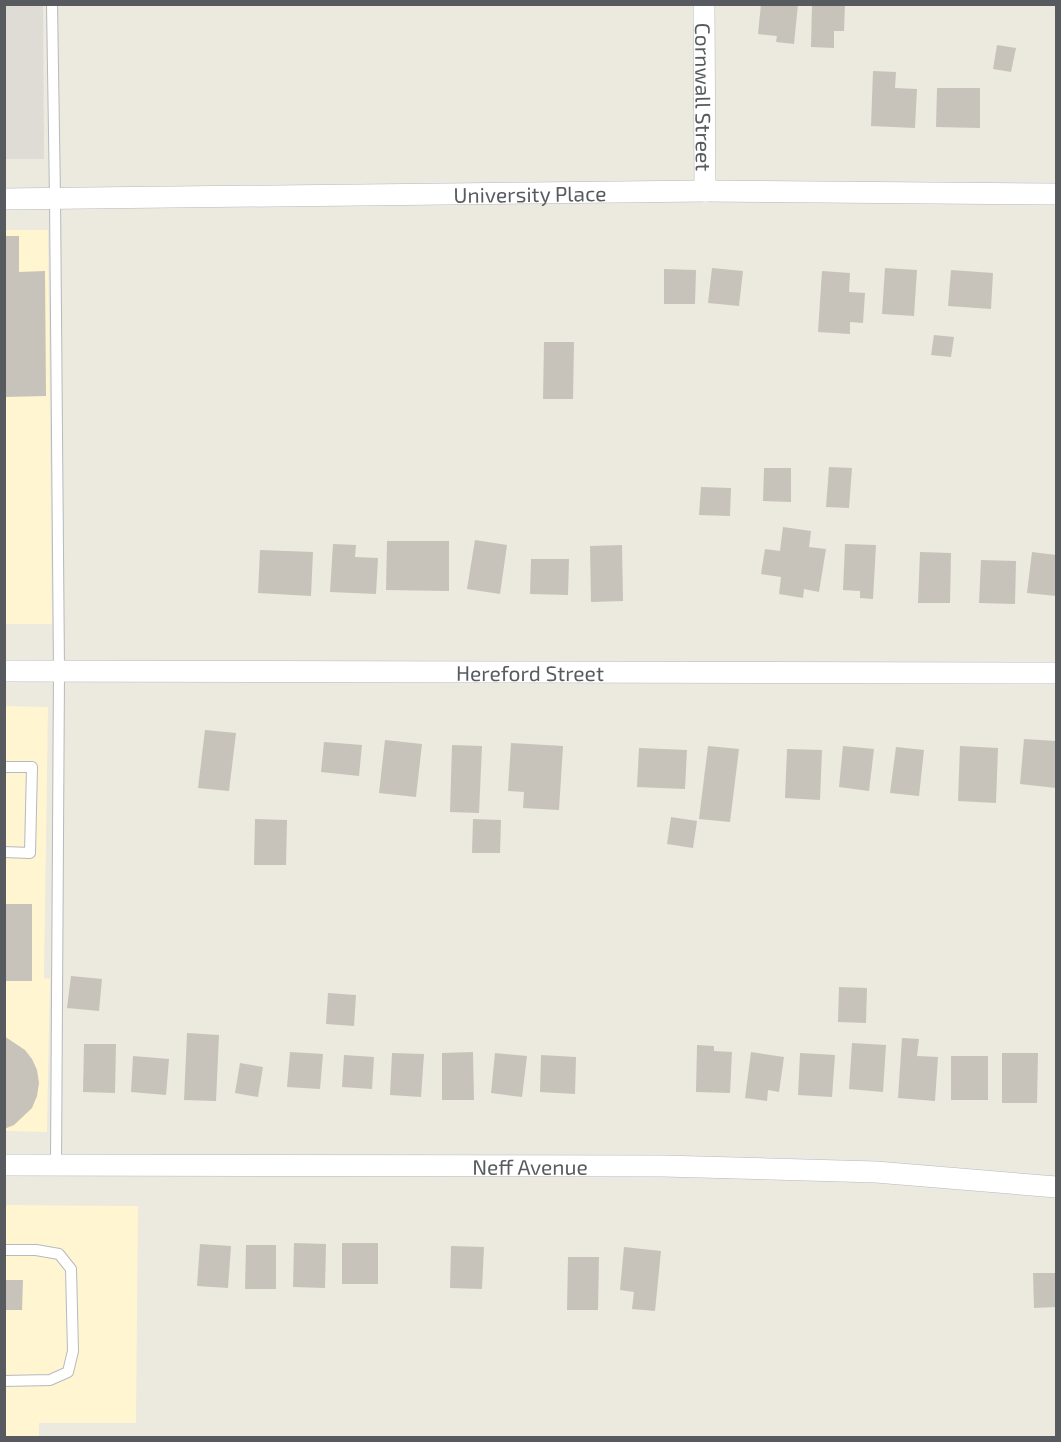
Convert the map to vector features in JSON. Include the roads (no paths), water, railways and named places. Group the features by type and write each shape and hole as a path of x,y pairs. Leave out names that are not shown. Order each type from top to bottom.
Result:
{"street":[{"name":"Cornwall Street","path":"704,4 705,191"},
{"name":"University Place","path":"4,198 705,191 1056,194"},
{"name":"Hereford Street","path":"4,671 1056,673"},
{"name":"Neff Avenue","path":"4,1165 663,1166 876,1172 1056,1187"}],"lane":[{"path":"52,4 59,671 56,1165"},
{"path":"4,767 32,767 30,853 4,852"},
{"path":"4,1250 36,1250 59,1254 71,1269 74,1351 68,1372 50,1380 4,1381"}]}
